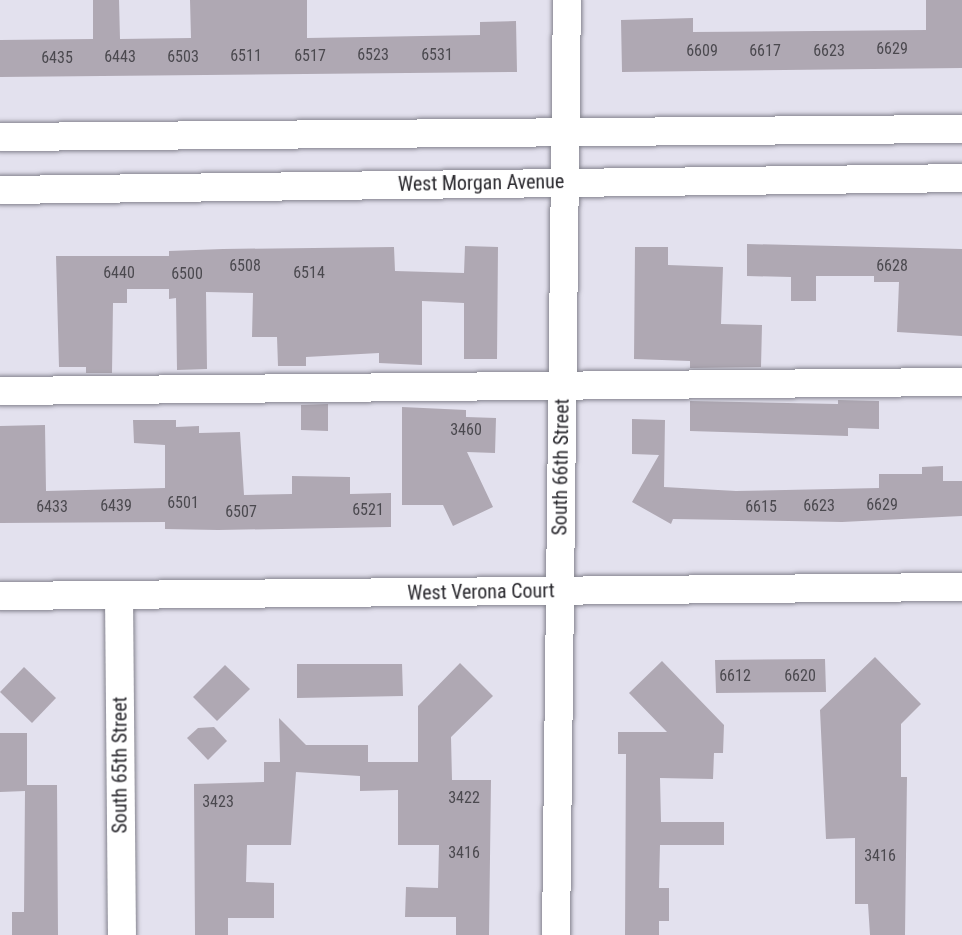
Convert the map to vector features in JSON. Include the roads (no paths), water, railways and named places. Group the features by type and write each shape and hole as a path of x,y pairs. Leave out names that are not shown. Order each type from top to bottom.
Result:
{"street":[{"name":"South 66th Street","path":"556,935 567,0"},
{"path":"0,137 565,130 962,129"},
{"name":"West Morgan Avenue","path":"0,190 962,178"},
{"path":"0,391 962,382"},
{"name":"West Verona Court","path":"0,596 962,587"},
{"name":"South 65th Street","path":"119,595 122,935"}]}
